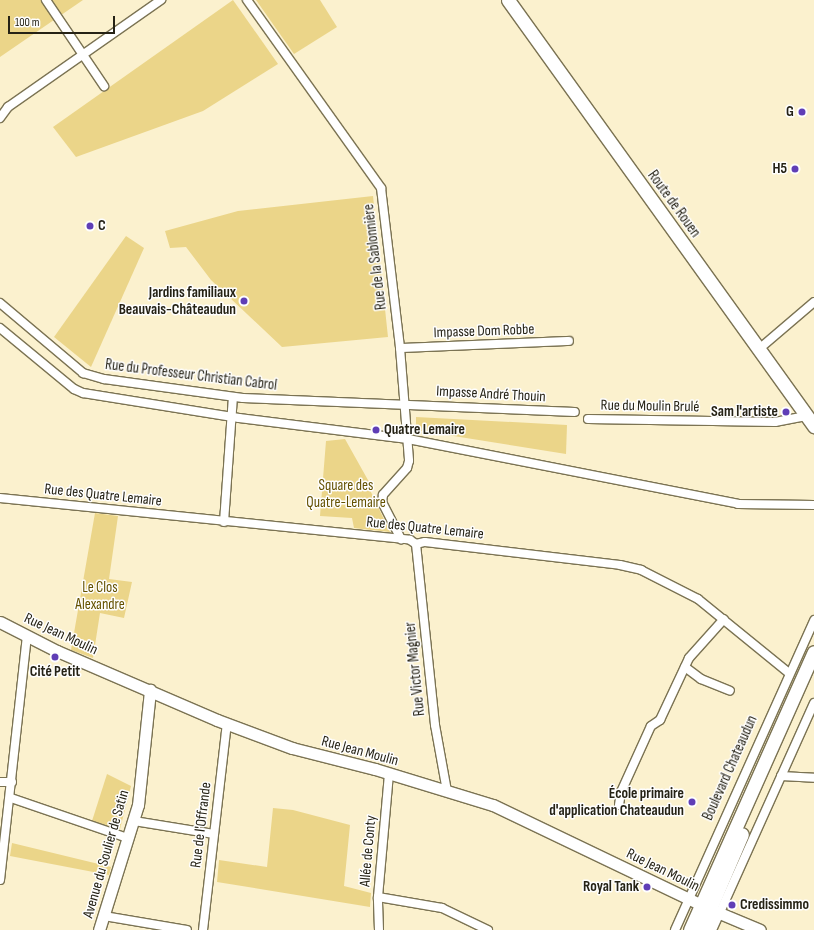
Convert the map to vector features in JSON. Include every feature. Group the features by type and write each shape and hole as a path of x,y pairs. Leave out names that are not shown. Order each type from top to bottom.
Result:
{"main road":[{"name":"Route de Rouen","path":"508,0 811,421"},
{"name":"Rue Jean Moulin","path":"0,622 27,637 227,724 292,748 390,774 493,805 705,907 760,930"},
{"name":"Boulevard Chateaudun","path":"701,930 705,907 814,652"},
{"name":"Boulevard Chateaudun","path":"690,930 705,907 814,668"},
{"name":"Avenue du Soulier de Satin","path":"99,930 134,821 143,774 150,690"}],"street":[{"path":"46,0 84,54 104,86"},
{"path":"0,118 8,107 161,0"},
{"name":"Rue de la Sablonnière","path":"247,0 381,188 400,348 408,439 407,468 383,495 382,502 401,539"},
{"path":"759,349 814,302"},
{"name":"Rue du Professeur Christian Cabrol","path":"0,303 83,373 92,377 233,397 405,404"},
{"path":"0,328 74,389 83,393 232,416 408,439 738,504 814,505"},
{"name":"Impasse Dom Robbe","path":"400,348 569,341"},
{"path":"224,522 233,397"},
{"name":"Impasse André Thouin","path":"405,404 575,412"},
{"name":"Rue du Moulin Brulé","path":"588,419 775,422 811,421"},
{"name":"Rue des Quatre Lemaire","path":"0,498 401,539 416,544 425,542 620,564 641,570 671,583 698,599 789,673"},
{"name":"Rue Victor Magnier","path":"416,544 435,725 447,791"},
{"path":"619,805 621,792 651,726 660,720 685,666 724,619"},
{"name":"Boulevard Chateaudun","path":"712,930 705,907 789,673 814,620"},
{"path":"0,880 11,798 27,637"},
{"path":"685,666 701,679 730,692"},
{"name":"Boulevard Chateaudun","path":"675,930 705,907 781,776 813,707"},
{"name":"Rue de l'Offrande","path":"203,930 227,724"},
{"name":"Allée de Conty","path":"379,930 378,897 390,774"},
{"path":"781,776 814,778"},
{"path":"0,782 12,782"},
{"path":"11,798 128,838"},
{"path":"134,821 214,834"},
{"path":"378,897 442,908 488,930"},
{"path":"104,916 187,930"}],"green space":[{"path":"0,0 83,0 0,57"},
{"path":"233,0 278,64 203,111 76,157 53,127"},
{"path":"256,0 320,0 337,27 294,54"},
{"path":"373,196 388,337 282,347 211,280 186,247 170,248 165,231 238,211"},
{"path":"126,236 144,248 91,367 54,337"},
{"path":"416,417 567,425 566,454 416,430"},
{"name":"Square des Quatre-Lemaire","path":"345,439 373,489 370,490 390,532 354,528 352,518 320,516 326,441"},
{"name":"Le Clos Alexandre","path":"95,513 118,516 109,579 132,582 124,618 100,613 93,658 71,650"},
{"path":"107,774 131,786 120,829 92,821"},
{"path":"273,808 293,810 350,825 344,886 371,893 370,907 217,882 219,860 267,867"},
{"path":"12,843 111,867 109,875 10,856"}],"place":[{"name":"G","path":"802,112"},
{"name":"H5","path":"795,169"},
{"name":"C","path":"90,226"},
{"name":"Jardins familiaux Beauvais-Châteaudun","path":"244,301"},
{"name":"Sam l'artiste","path":"786,412"},
{"name":"Quatre Lemaire","path":"376,430"},
{"name":"Cité Petit","path":"55,657"},
{"name":"École primaire d'application Chateaudun","path":"692,802"},
{"name":"Royal Tank","path":"647,887"},
{"name":"Credissimmo","path":"732,905"}]}
